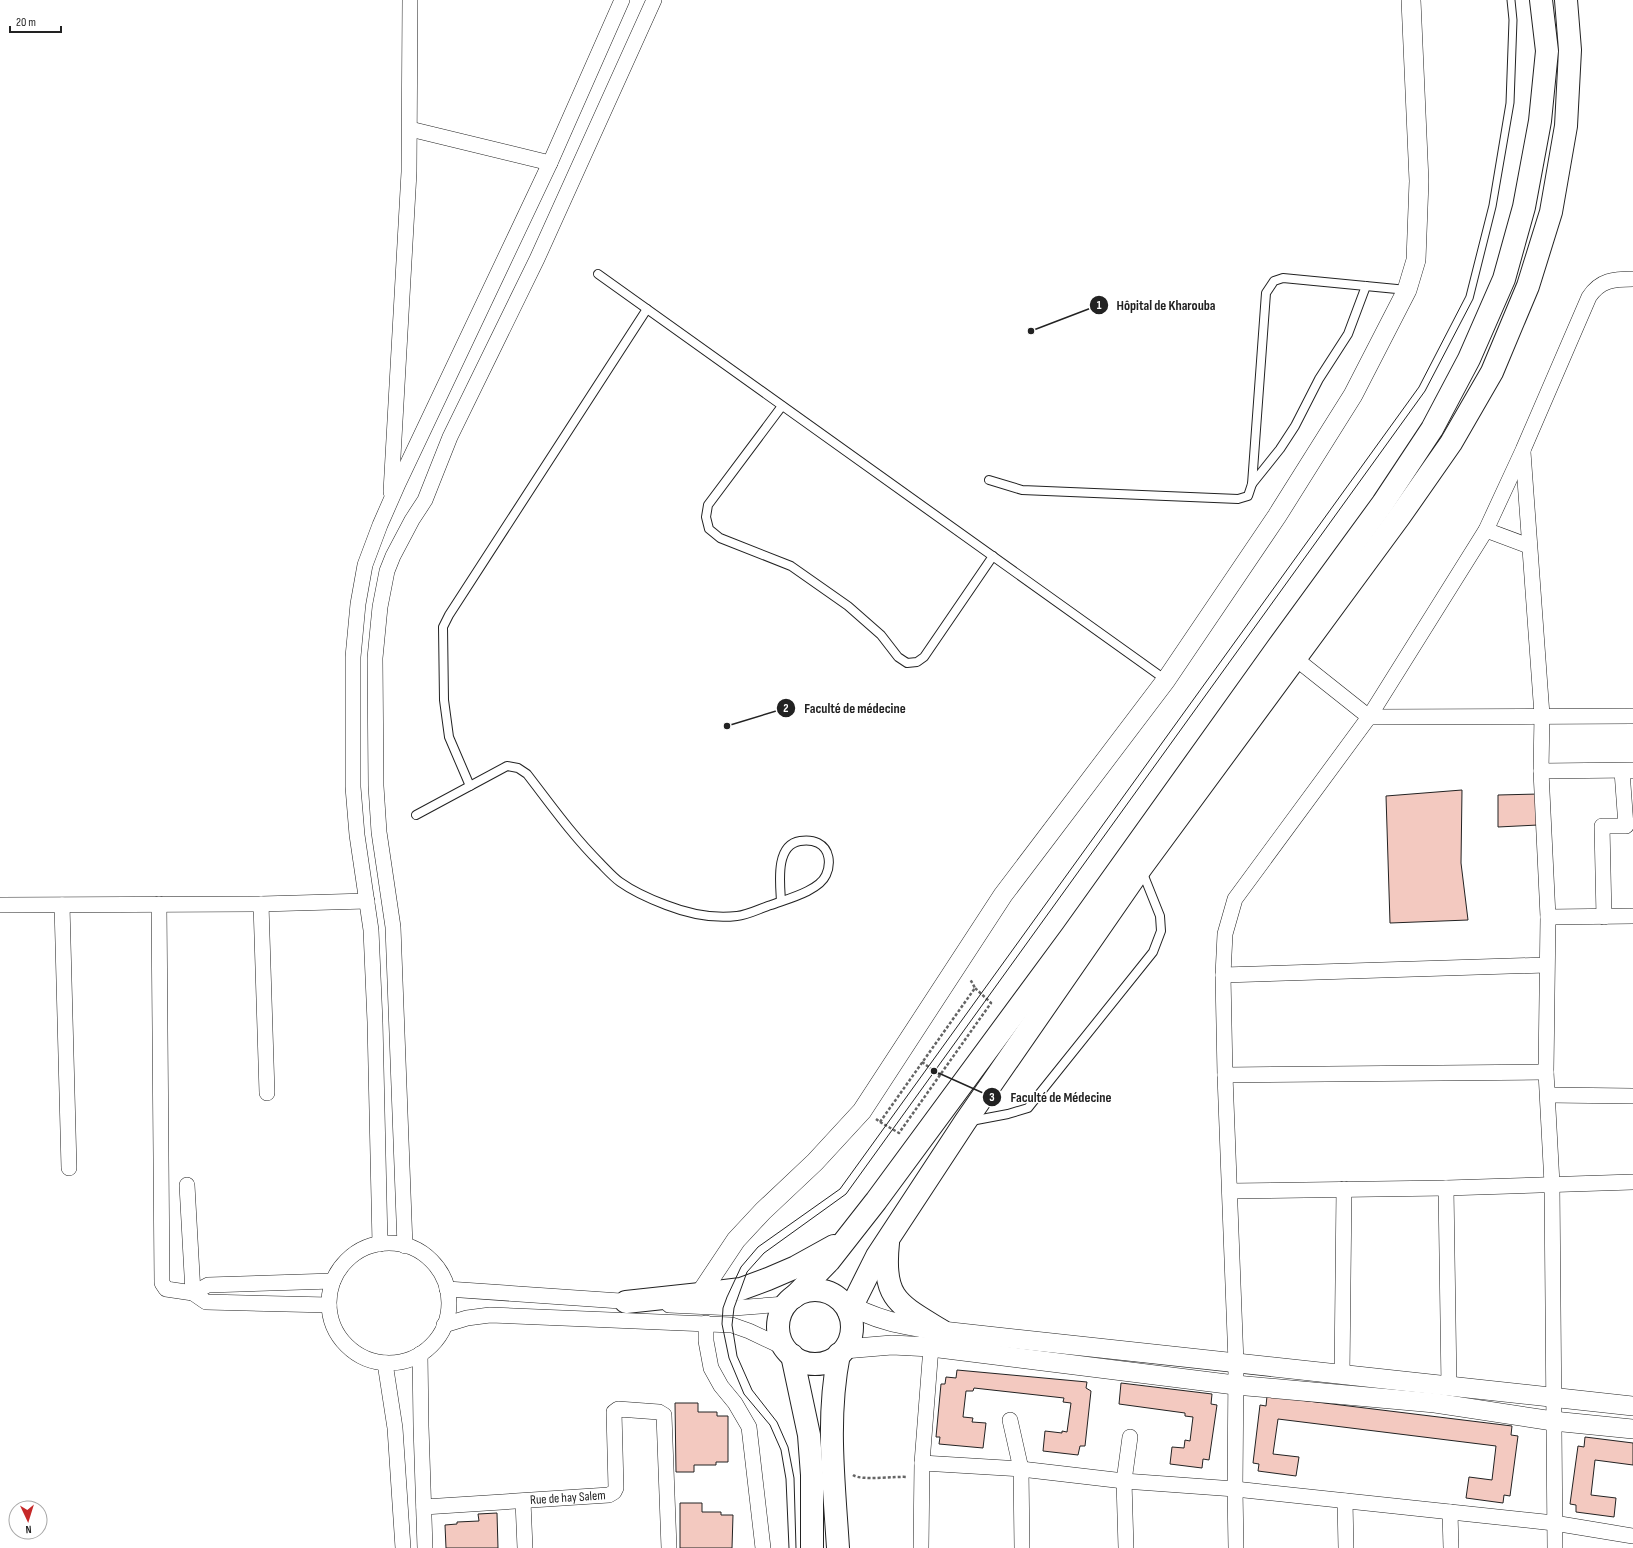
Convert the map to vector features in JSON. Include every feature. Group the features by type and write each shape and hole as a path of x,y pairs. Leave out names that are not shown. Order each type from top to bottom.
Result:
{"highway":[{"path":"812,1548 812,1475 809,1435 803,1401 789,1352 781,1340 779,1321 790,1300 829,1261 890,1183 1072,935 1382,503 1432,429 1469,359 1504,279 1524,207 1540,121 1547,51 1541,0"},
{"path":"847,1306 877,1256 965,1122 1141,868 1400,516 1450,443 1492,372 1528,286 1551,212 1566,126 1570,50 1566,0"},
{"path":"626,1302 741,1288 768,1279 808,1260 847,1238"},
{"path":"889,1238 886,1263 889,1286 902,1305 936,1339"},
{"path":"790,1300 803,1292 812,1290 832,1294 847,1306 852,1321 850,1339 842,1352 834,1378 831,1430 838,1548"},
{"path":"789,1352 801,1361 821,1363 831,1360 842,1352"}],"street":[{"path":"390,501 409,180 410,0"},
{"path":"380,1244 375,1022 371,930 357,835 354,787 353,657 358,604 365,565 390,501 550,163 622,0"},
{"path":"405,1246 393,927 379,832 376,786 375,658 380,608 387,571 392,556 425,500 450,437 537,259 654,0"},
{"path":"700,1294 736,1240 763,1211 815,1162 862,1111 1003,895 1166,680 1277,516 1353,395 1408,290 1416,260 1419,181 1411,0"},
{"path":"410,129 550,163"},
{"path":"1236,1548 1236,1363 1225,1075 1223,975 1225,934 1235,899 1369,717 1486,530 1523,450 1589,297 1595,289 1608,280 1633,279"},
{"path":"1523,450 1542,715 1541,771 1548,917 1546,965 1546,1072 1552,1184 1555,1548"},
{"path":"380,525 403,537"},
{"path":"1486,530 1529,546"},
{"path":"1296,659 1369,717 1542,715 1633,716"},
{"path":"1541,771 1633,770"},
{"path":"1604,917 1602,826 1626,826 1622,771 1633,770"},
{"path":"0,905 367,902"},
{"path":"160,904 162,1283 166,1289 193,1293 206,1302 329,1305"},
{"path":"261,904 267,1093"},
{"path":"62,905 69,1168"},
{"path":"1548,917 1633,916"},
{"path":"1223,975 1546,965"},
{"path":"1225,1075 1546,1072"},
{"path":"1548,1095 1633,1096"},
{"path":"1230,1191 1446,1188 1633,1182"},
{"path":"187,1185 193,1293"},
{"path":"1446,1188 1449,1386"},
{"path":"1342,1374 1344,1189"},
{"path":"380,1244 405,1246 417,1250 436,1266 447,1289 448,1313 444,1325 434,1341 420,1354 403,1361 385,1363 372,1361 361,1356 346,1344 335,1329 330,1318 329,1305 333,1281 339,1270 352,1256 368,1247 380,1244"},
{"path":"193,1293 208,1285 333,1281"},
{"path":"447,1289 734,1308 790,1300"},
{"path":"847,1306 936,1339 1235,1385 1435,1403 1553,1421 1633,1429"},
{"path":"444,1325 467,1318 490,1315 732,1325 754,1333 789,1352"},
{"path":"706,1323 706,1341 711,1368 721,1386 735,1403 749,1427 763,1548"},
{"path":"842,1352 936,1339 1236,1363 1633,1406"},
{"path":"921,1548 922,1463 936,1339"},
{"path":"420,1354 420,1426 425,1548"},
{"path":"385,1363 395,1428 403,1548"},
{"name":"Rue de hay Salem","path":"424,1507 609,1495 614,1492 616,1488 614,1412 618,1409 659,1412 664,1415 670,1548"},
{"path":"1010,1420 1021,1469 1022,1548"},
{"path":"1126,1548 1124,1481 1130,1437"},
{"path":"922,1463 1021,1469 1124,1481 1235,1489 1554,1523 1633,1536"},
{"path":"523,1501 525,1548"},
{"path":"1345,1501 1346,1548"},
{"path":"1450,1512 1451,1548"}],"lane":[{"path":"598,274 1166,680"},
{"path":"989,480 1022,490 1238,499 1248,496 1252,484 1266,293 1274,281 1283,278 1408,290"},
{"path":"1252,484 1295,426 1319,379 1348,334 1366,286"},
{"path":"470,786 449,737 444,700 443,627 449,614 647,309"},
{"path":"782,406 708,505 706,517 709,529 720,538 791,566 848,606 881,635 898,657 907,663 917,662 924,657 992,556"},
{"path":"416,815 507,766 518,768 527,774 579,842 619,881 649,899 685,912 714,917 739,916 781,901 813,889 825,878 828,870 829,861 826,850 819,844 808,840 796,842 787,850 784,855 780,872 781,901"},
{"path":"965,1122 1008,1114 1028,1108 1153,952 1161,931 1160,916 1141,868"}],"path":[{"path":"862,1111 899,1133 941,1076 991,1003 974,988 960,961"},
{"path":"880,1122 974,988"},
{"path":"922,1062 941,1076"},
{"path":"865,1478 900,1476"}],"building":[{"path":"1462,790 1461,863 1468,920 1390,923 1386,796"},
{"path":"1539,794 1538,825 1498,827 1498,795"},
{"path":"957,1370 1087,1382 1086,1388 1091,1391 1085,1446 1080,1446 1078,1455 1043,1451 1045,1431 1062,1433 1062,1431 1067,1432 1071,1403 1063,1402 1064,1398 974,1388 973,1391 966,1391 963,1417 973,1418 972,1422 986,1423 983,1448 939,1444 940,1437 936,1437 941,1384 945,1384 946,1377 956,1378"},
{"path":"1121,1383 1212,1394 1211,1404 1217,1405 1209,1460 1203,1459 1202,1468 1170,1464 1172,1447 1184,1448 1185,1440 1190,1441 1193,1417 1185,1416 1185,1413 1119,1404"},
{"path":"1267,1396 1512,1426 1511,1435 1518,1436 1510,1496 1504,1495 1503,1503 1466,1498 1469,1477 1492,1480 1496,1446 1278,1419 1273,1454 1299,1457 1296,1476 1258,1471 1259,1464 1253,1463 1260,1405 1266,1406"},
{"path":"675,1403 698,1403 698,1412 717,1412 717,1416 728,1416 728,1462 716,1462 716,1465 694,1465 694,1472 676,1472"},
{"path":"1585,1437 1633,1443 1633,1465 1595,1460 1591,1495 1616,1498 1614,1517 1576,1512 1576,1505 1570,1504 1578,1446 1584,1447"},
{"path":"680,1503 702,1503 702,1512 721,1512 721,1515 733,1515 732,1548 680,1548"},
{"path":"497,1513 498,1548 446,1548 445,1525 457,1524 457,1522 479,1521 478,1514"}],"tram line":[{"path":"789,1548 786,1479 781,1450 770,1425 744,1394 729,1358 722,1324 723,1308 727,1297 741,1267 758,1247 840,1189 1419,387 1466,296 1489,205 1506,103 1509,20 1507,0"},
{"path":"796,1548 794,1478 788,1447 777,1422 752,1390 737,1356 732,1325 734,1308 747,1272 764,1253 846,1194 1425,391 1473,299 1496,207 1514,103 1517,20 1515,0"}],"place":[{"name":"Hôpital de Kharouba","path":"1031,331"},
{"name":"Faculté de médecine","path":"727,726"},
{"name":"Faculté de Médecine","path":"934,1071"}]}
